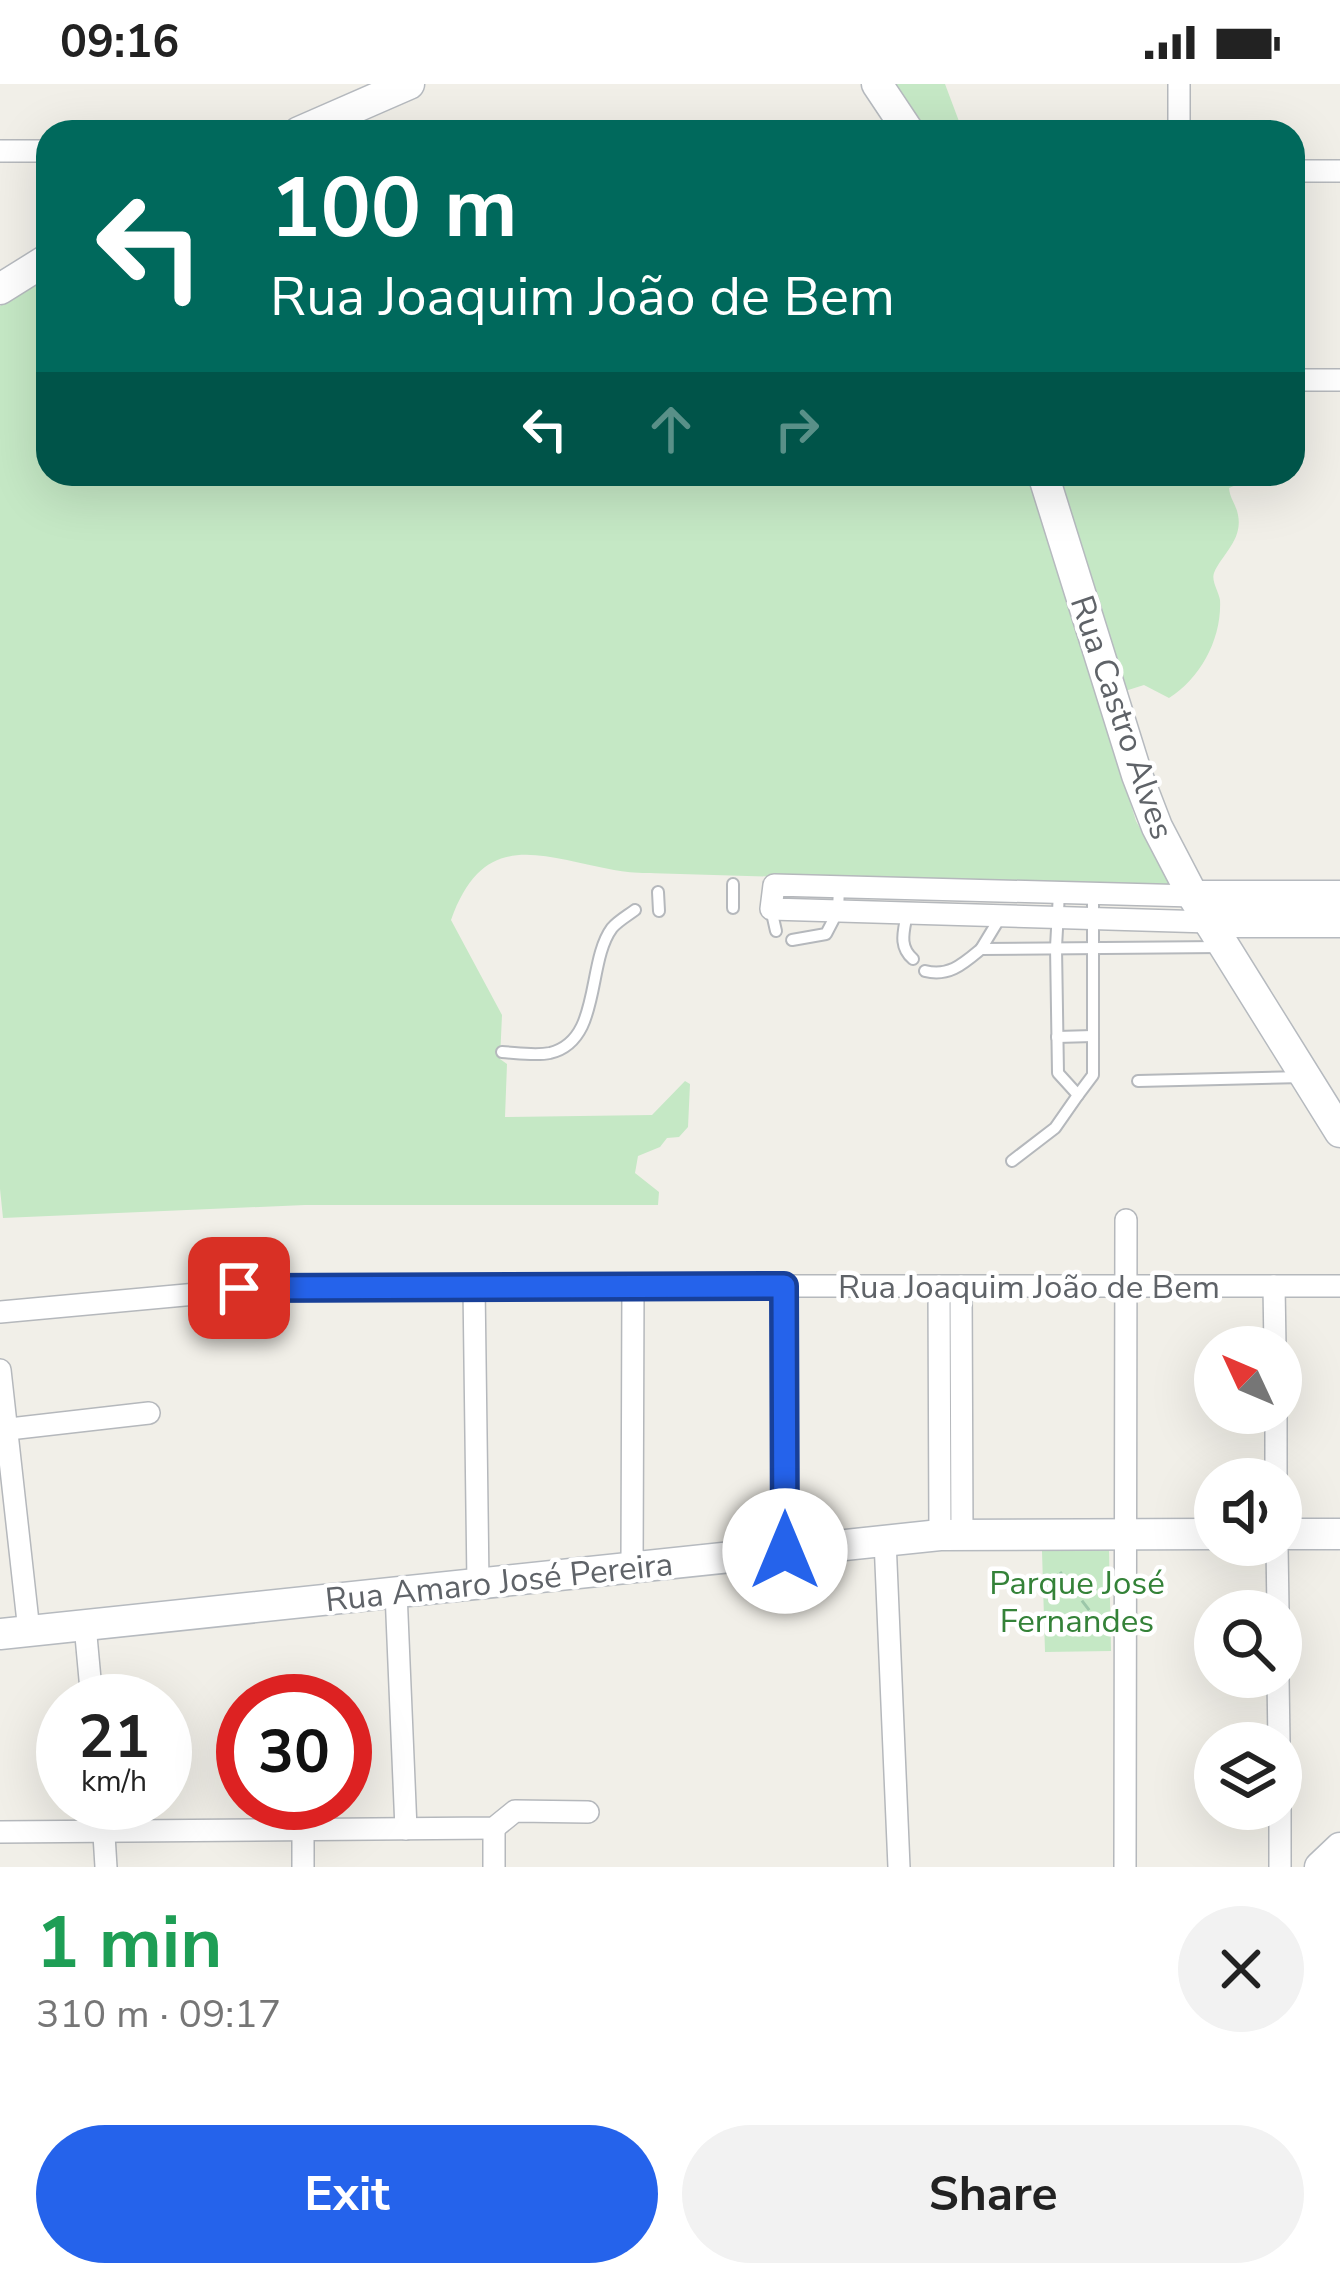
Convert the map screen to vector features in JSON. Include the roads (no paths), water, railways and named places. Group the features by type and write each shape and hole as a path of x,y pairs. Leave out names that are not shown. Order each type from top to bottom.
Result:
{"main road":[{"path":"319,120 362,94 409,84"},
{"path":"878,84 901,120"},
{"path":"0,289 36,266"},
{"name":"Rua Castro Alves","path":"1047,486 1145,799 1209,922 1337,1122"},
{"path":"1209,922 1340,896"},
{"path":"1209,922 1340,922"},
{"name":"Rua Amaro José Pereira","path":"14,1633 885,1540 951,1535 1194,1534"},
{"path":"1302,1534 1340,1534"},
{"path":"1320,1867 1340,1847"}],"street":[{"path":"1179,84 1179,120"},
{"path":"0,151 36,151"},
{"path":"1305,171 1340,171"},
{"path":"1305,380 1340,380"},
{"path":"774,885 1093,894 1209,922 838,911 774,920 774,885"},
{"path":"1125,1867 1126,1220"},
{"path":"474,1286 478,1583"},
{"path":"632,1567 633,1286"},
{"path":"784,1286 785,1551"},
{"path":"950,1286 951,1535"},
{"path":"1274,1286 1275,1326"},
{"name":"Rua Joaquim João de Bem","path":"0,1312 239,1288 1340,1286"},
{"path":"0,1370 14,1633"},
{"path":"3,1430 149,1413"},
{"path":"885,1540 899,1867"},
{"path":"396,1592 406,1829"},
{"path":"85,1625 90,1674"},
{"path":"372,1829 494,1828 515,1811 588,1813"},
{"path":"494,1828 494,1867"},
{"path":"0,1832 303,1830 303,1867"},
{"path":"1280,1830 1280,1867"},
{"path":"105,1831 106,1867"}],"lane":[{"path":"733,884 733,908"},
{"path":"792,940 826,934 838,911 839,887"},
{"path":"911,889 902,942 913,959"},
{"path":"925,971 952,970 981,949 1002,916 1006,891"},
{"path":"658,892 659,911"},
{"path":"1059,893 1058,1073 1078,1095"},
{"path":"1012,1161 1054,1128 1093,1075 1093,894"},
{"path":"502,1052 556,1052 574,1040 584,1021 605,941 614,926 634,910"},
{"path":"981,949 1092,947 1209,922"},
{"path":"1057,1037 1093,1036"},
{"path":"1138,1082 1306,1077"}],"park label":[{"name":"Parque José Fernandes","path":"1077,1601"}]}
